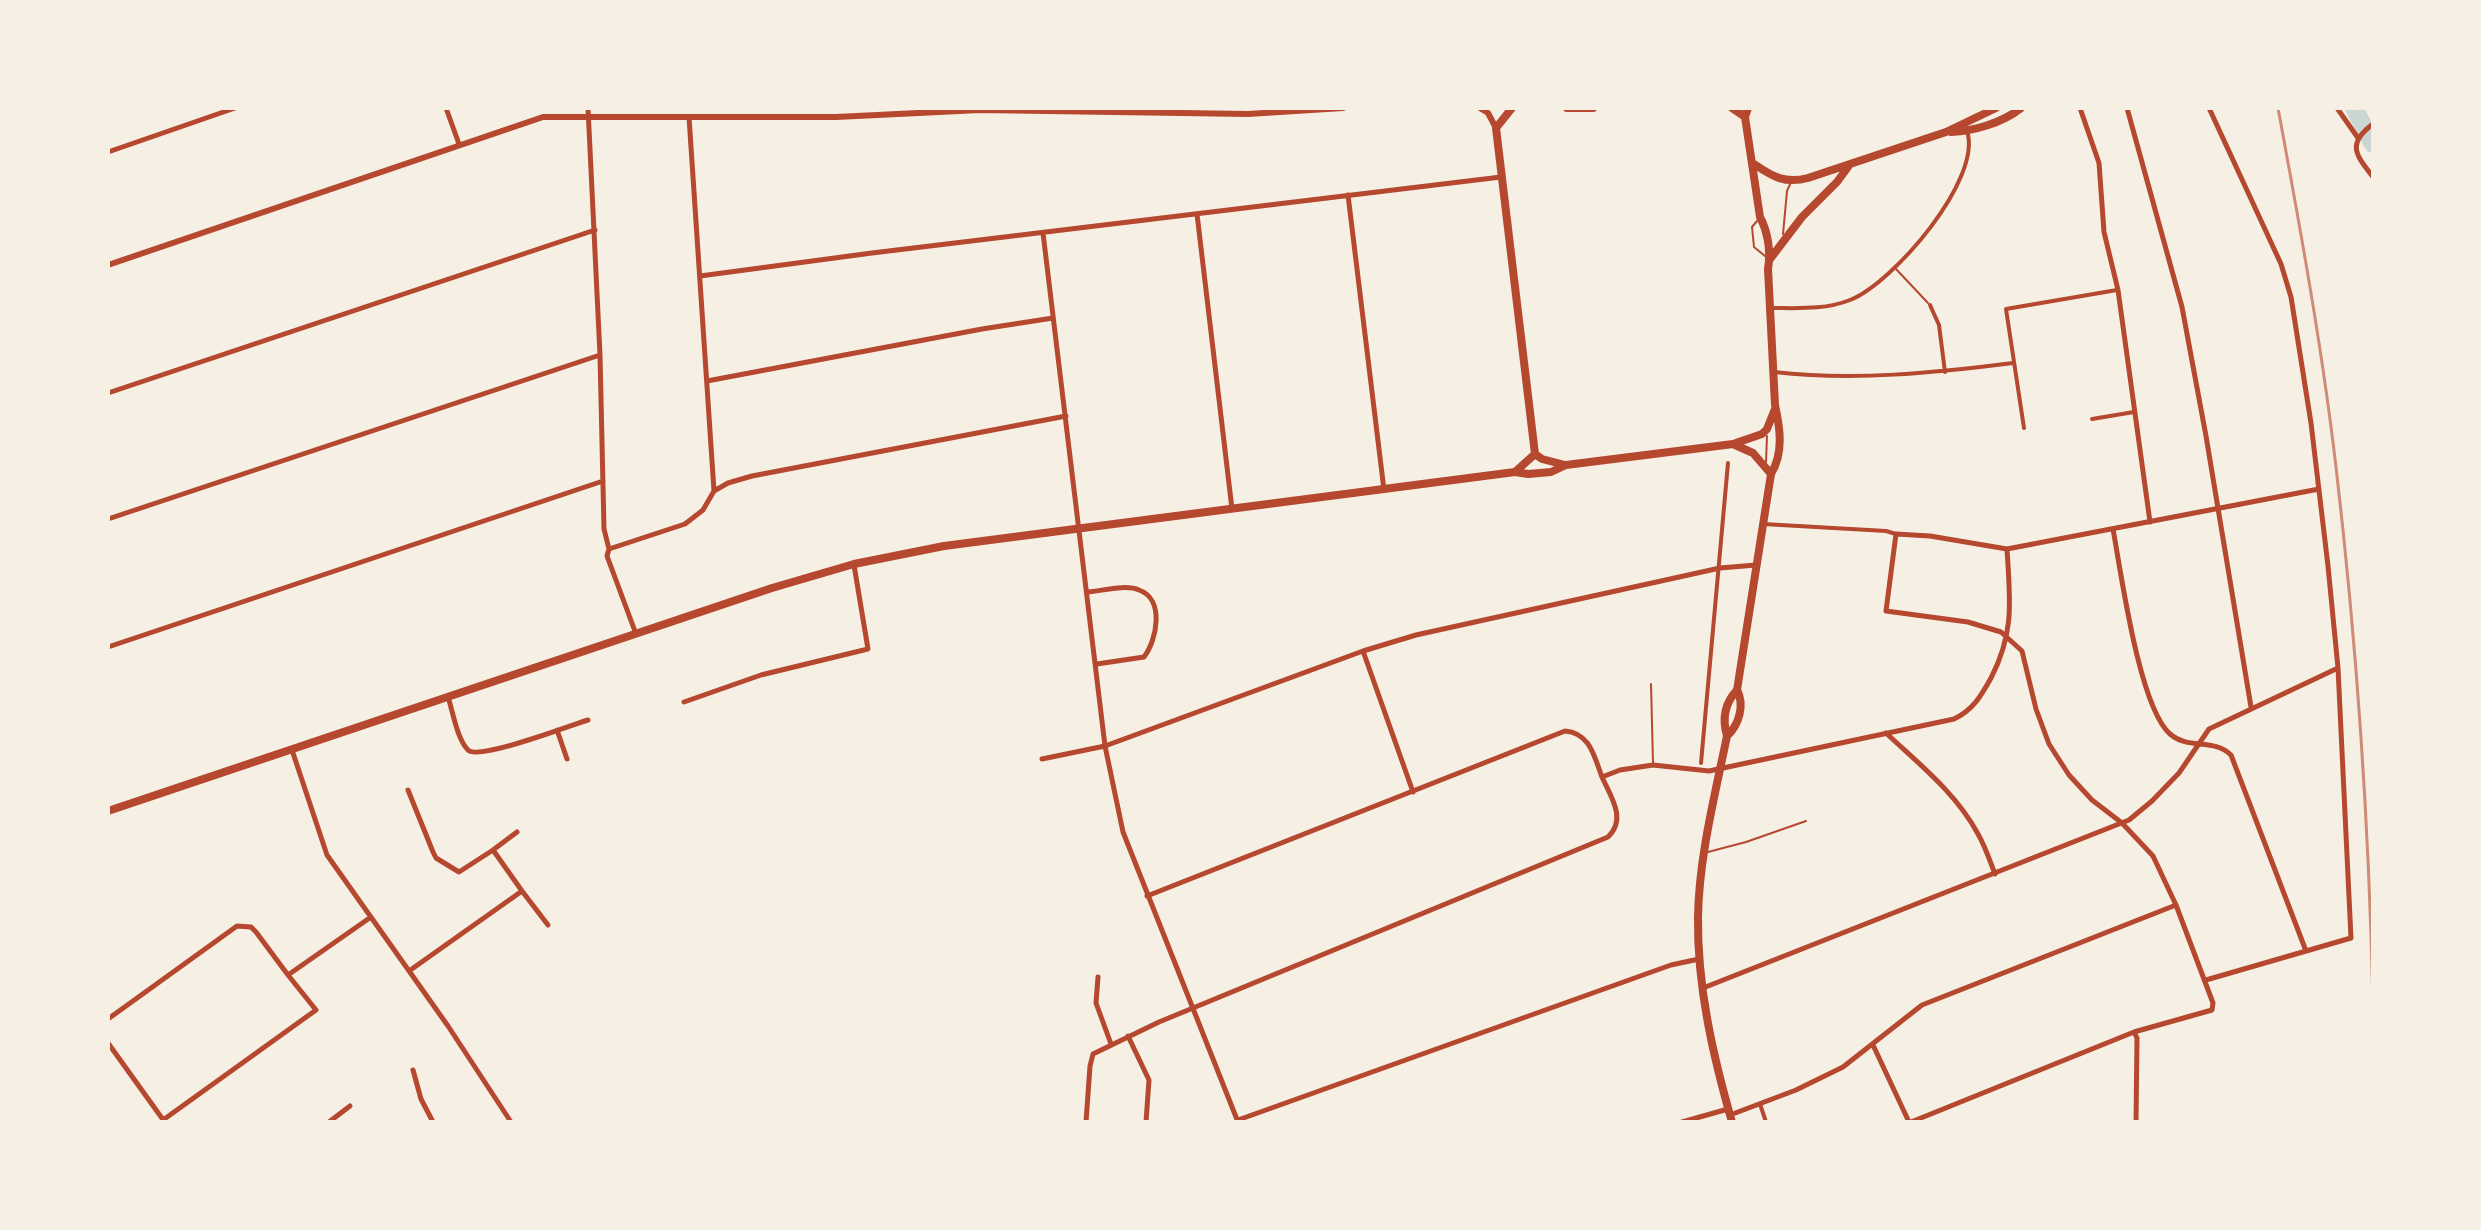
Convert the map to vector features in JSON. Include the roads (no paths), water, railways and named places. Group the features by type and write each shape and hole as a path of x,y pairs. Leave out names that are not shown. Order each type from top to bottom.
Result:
{"highway":[{"path":"1512,108 1496,128 1535,454 1566,465"},
{"path":"1567,108 1593,108"},
{"path":"1732,108 1746,112 1760,217 1765,227 1770,259 1768,269 1779,448 1776,465 1768,470"},
{"path":"1754,164 1771,176 1791,182 1946,132 1997,108"},
{"path":"1946,132 1967,131 2021,108"},
{"path":"1770,259 1783,239 1837,182 1848,166"},
{"path":"108,811 854,564 944,546 1515,472 1545,472 1566,465 1733,444 1756,437 1767,429 1775,409"},
{"path":"1730,1115 1702,988 1698,915 1727,736 1723,723 1729,699 1737,690 1768,470 1753,453 1733,444"},
{"path":"1515,472 1535,454"}],"street":[{"path":"108,152 235,108"},
{"path":"446,108 459,144"},
{"path":"108,265 537,118 588,112 689,117 836,117 980,110 1248,114 1343,108"},
{"path":"1480,108 1488,113 1496,128"},
{"path":"2080,108 2099,163 2104,232 2118,290 2150,522"},
{"path":"2127,108 2182,307 2251,707"},
{"path":"2206,980 2351,938 2338,668 2319,489 2287,280 2209,108"},
{"path":"2337,108 2360,135"},
{"path":"588,112 600,355 604,529 609,549 607,556 636,634"},
{"path":"689,117 714,491"},
{"path":"2373,124 2360,135 2356,145 2358,158 2373,177"},
{"path":"1771,308 1816,308 1850,300 1896,269 1929,231 1949,199 1969,153 1967,131"},
{"path":"700,276 1501,177"},
{"path":"1348,195 1384,490"},
{"path":"1197,214 1232,509"},
{"path":"108,393 595,230"},
{"path":"1043,233 1105,746 1119,820 1238,1121 1671,965 1699,959"},
{"path":"2024,428 2010,344 2008,308 2118,290"},
{"path":"1930,305 1939,325 1945,372"},
{"path":"707,381 968,331 1053,318"},
{"path":"108,519 600,355"},
{"path":"1774,372 1880,377 2013,363"},
{"path":"2092,419 2134,412"},
{"path":"609,549 685,524 703,510 714,491 752,476 1066,416"},
{"path":"1701,763 1728,463"},
{"path":"108,647 603,481"},
{"path":"1762,524 1886,531 2007,549 2319,489"},
{"path":"2113,529 2141,668 2157,717 2167,732 2180,742 2222,747 2231,755 2306,951"},
{"path":"1873,1045 1910,1122 2134,1032 2212,1010 2213,1003 2176,905 2153,856 2122,823 2092,800 2069,775 2049,744 2036,709 2022,651 2001,632 1968,622 1886,611 1896,534"},
{"path":"1602,777 1620,770 1653,765 1709,771 1954,719 1971,709 1997,665 2008,637 2011,608 2007,549"},
{"path":"684,702 761,675 868,649 854,564"},
{"path":"1042,759 1105,746 1363,651 1416,635 1720,568 1756,565"},
{"path":"1088,592 1140,590 1151,598 1155,614 1156,632 1144,657 1097,664"},
{"path":"1363,651 1413,792"},
{"path":"1702,988 2129,820 2179,773 2209,729 2217,723 2338,668"},
{"path":"448,697 465,746 479,754 588,720"},
{"path":"557,730 567,759"},
{"path":"1086,1122 1093,1054 1193,1008 1608,837 1614,831 1618,815 1586,739 1576,732 1565,731 1147,896"},
{"path":"1886,733 1949,793 1964,812 1979,835 1995,874"},
{"path":"292,749 327,855 511,1122"},
{"path":"408,790 436,858 459,872 517,832"},
{"path":"493,850 548,925"},
{"path":"409,971 522,891"},
{"path":"1682,1122 1730,1115 1822,1078 1843,1067 1922,1005 2176,905"},
{"path":"288,975 371,917"},
{"path":"108,1019 237,926 251,927 256,932 316,1010 164,1121 108,1043"},
{"path":"1098,977 1096,1003 1111,1044"},
{"path":"2134,1032 2137,1038 2136,1122"},
{"path":"1128,1036 1149,1080 1146,1122"},
{"path":"413,1070 431,1121"},
{"path":"1760,1104 1766,1122"},
{"path":"329,1122 350,1106"}],"lane":[{"path":"1739,108 1746,112"},
{"path":"1783,239 1787,191 1791,182"},
{"path":"1896,269 1930,305"},
{"path":"1767,429 1768,470"},
{"path":"1651,684 1653,765"},
{"path":"1706,852 1806,821"}],"waterway":[{"path":"2354,108 2373,144"}],"railway":[{"path":"2278,108 2317,332 2343,534 2361,736 2373,1005"}]}
